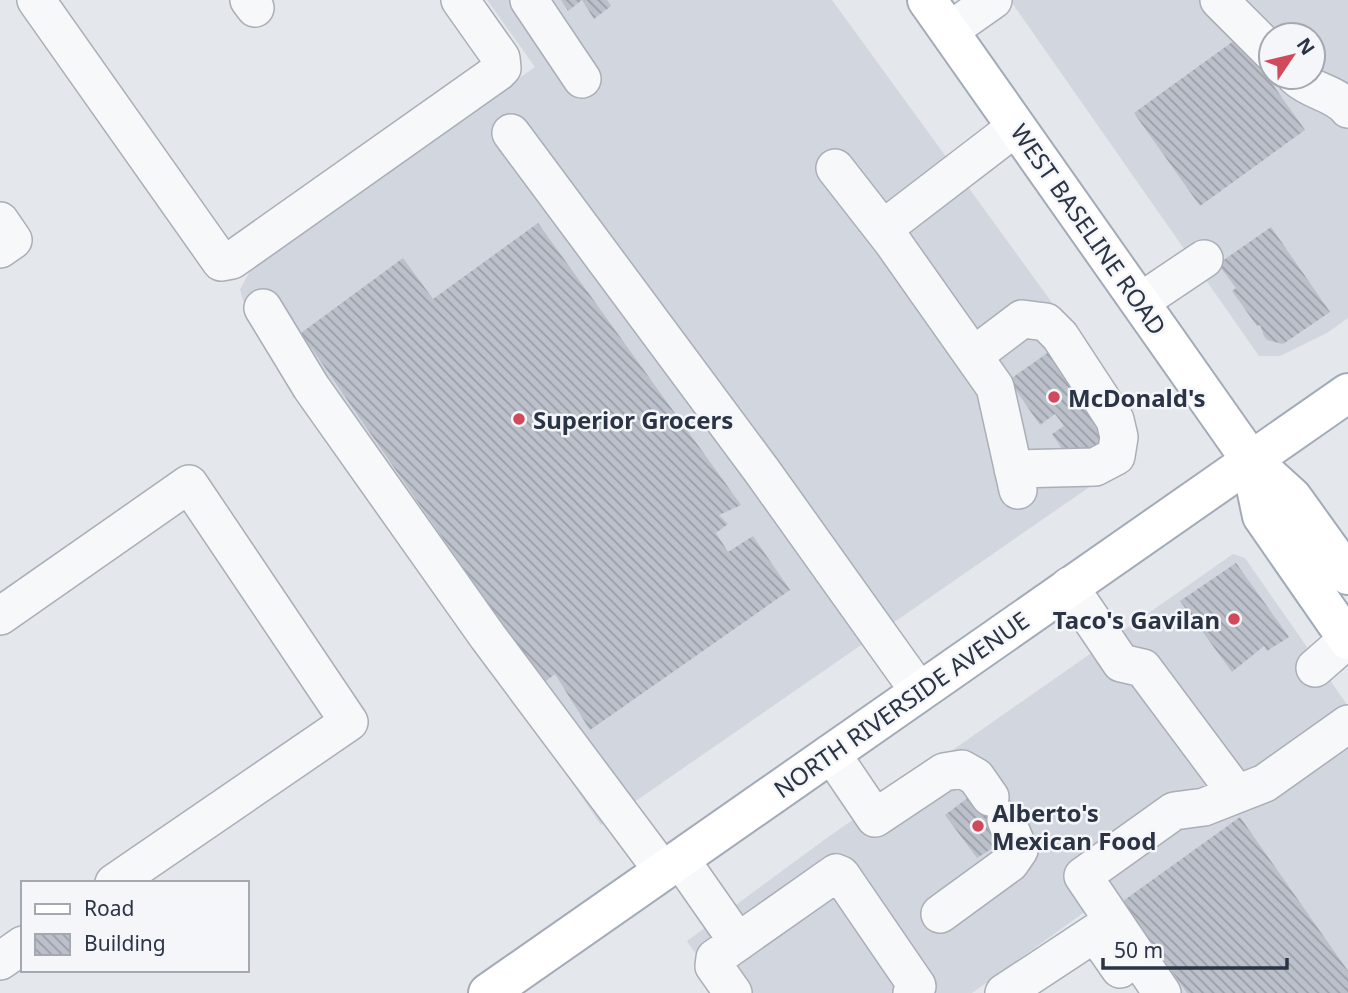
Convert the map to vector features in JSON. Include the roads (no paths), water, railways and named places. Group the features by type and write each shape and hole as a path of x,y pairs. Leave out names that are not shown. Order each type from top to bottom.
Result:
{"main road":[{"name":"WEST BASELINE ROAD","path":"927,0 1250,459"},
{"name":"NORTH RIVERSIDE AVENUE","path":"488,993 1348,393"},
{"path":"1250,459 1292,497 1348,575"},
{"path":"1250,459 1262,516 1348,639"}],"street":[{"path":"36,0 218,260 227,262 502,68 501,58 460,0"},
{"path":"529,0 582,79"},
{"path":"949,31 993,0"},
{"path":"1219,0 1257,38"},
{"path":"1316,91 1342,102 1348,109"},
{"path":"883,229 1016,127"},
{"path":"511,133 762,471 919,691"},
{"path":"835,167 883,229 973,356 995,387 1020,476 1095,467 1116,456 1119,437 1115,419 1060,336 1046,322 1022,319 973,356"},
{"path":"1140,302 1204,258"},
{"path":"263,308 311,387 488,637 672,865 738,942"},
{"path":"0,616 189,484 349,722 117,881"},
{"path":"1069,586 1121,663 1143,668 1237,794"},
{"path":"1315,668 1348,639"},
{"path":"1162,993 1083,876 1174,811 1205,807 1265,783 1348,724"},
{"path":"831,752 875,818 944,772 962,769 976,777 998,808 1019,850 1010,863 940,914"},
{"path":"733,993 714,966 715,958 835,873 841,875 917,986 912,993"},
{"path":"1004,993 1095,933 1137,993"},
{"path":"0,961 21,946"}],"place":[{"name":"McDonald's","path":"1054,397"},
{"name":"Superior Grocers","path":"519,419"},
{"name":"Taco's Gavilan","path":"1234,619"},
{"name":"Alberto's Mexican Food","path":"978,826"}]}
